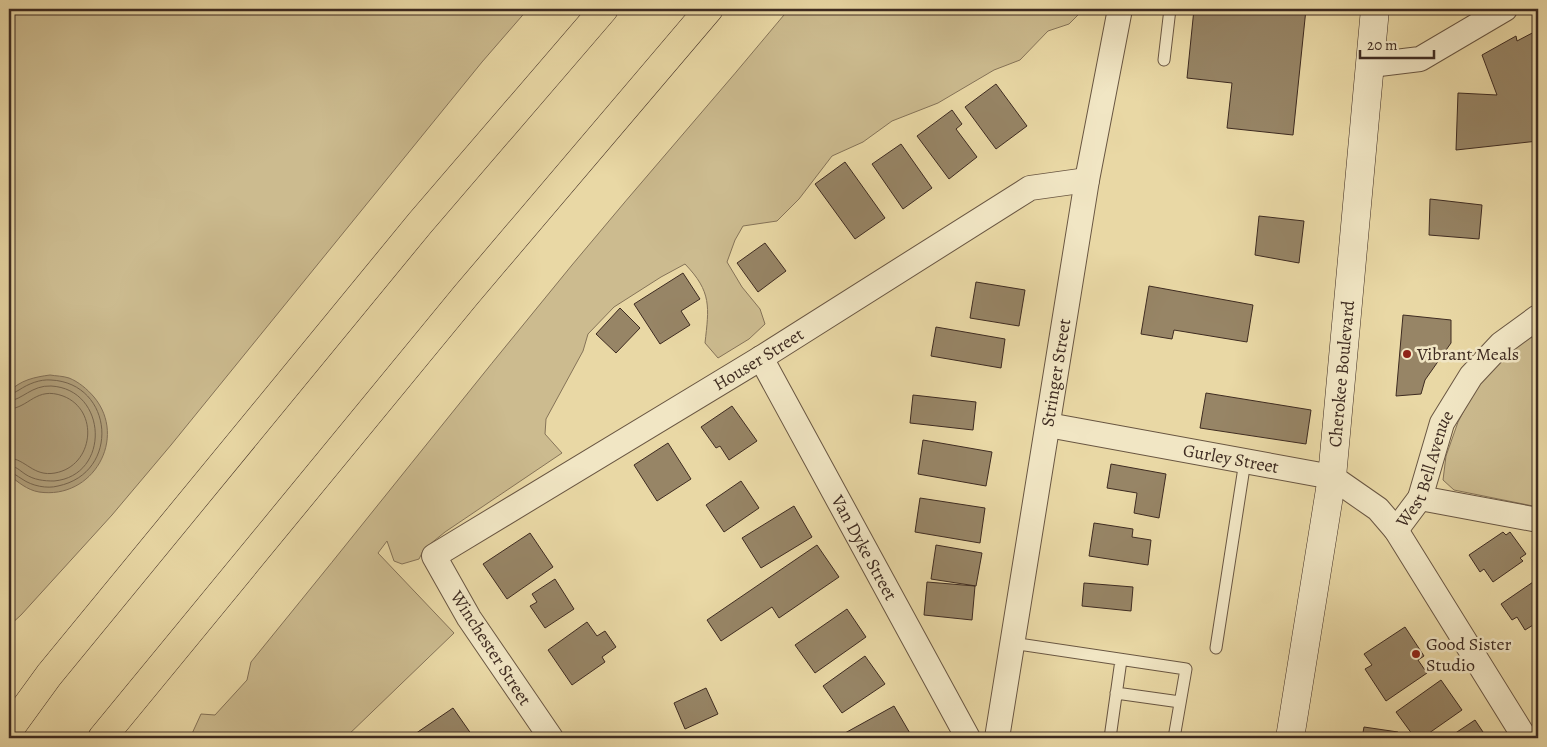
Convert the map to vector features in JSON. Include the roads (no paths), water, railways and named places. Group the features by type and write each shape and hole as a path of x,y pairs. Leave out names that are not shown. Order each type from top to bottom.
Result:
{"highway":[{"path":"9,730 49,674 420,224 604,9"},
{"path":"102,738 466,295 709,9"}],"main road":[{"name":"Cherokee Boulevard","path":"1290,738 1332,477 1375,9"}],"street":[{"name":"Stringer Street","path":"997,738 1087,180 1120,9"},
{"path":"1371,65 1420,58 1497,11"},
{"name":"Houser Street","path":"434,556 761,358 1030,188 1087,180"},
{"name":"West Bell Avenue","path":"1525,738 1396,530 1420,498 1442,423 1471,376 1501,344 1538,317"},
{"name":"Van Dyke Street","path":"761,358 968,738"},
{"name":"Gurley Street","path":"1048,425 1332,477 1378,509 1396,530"},
{"path":"1420,498 1538,520"},
{"name":"Winchester Street","path":"434,556 468,618 551,738"}],"lane":[{"path":"1164,60 1170,9"},
{"path":"1216,648 1246,461"},
{"path":"1012,643 1186,669 1174,738"},
{"path":"1110,738 1121,660"},
{"path":"1116,692 1180,702"}],"water":[{"path":"50,375 73,380 83,386 94,397 104,413 107,430 106,447 100,463 89,476 75,486 58,492 39,492 27,488 9,475 9,392 23,382"}],"place":[{"name":"Vibrant Meals","path":"1407,354"},
{"name":"Good Sister Studio","path":"1416,654"}]}
